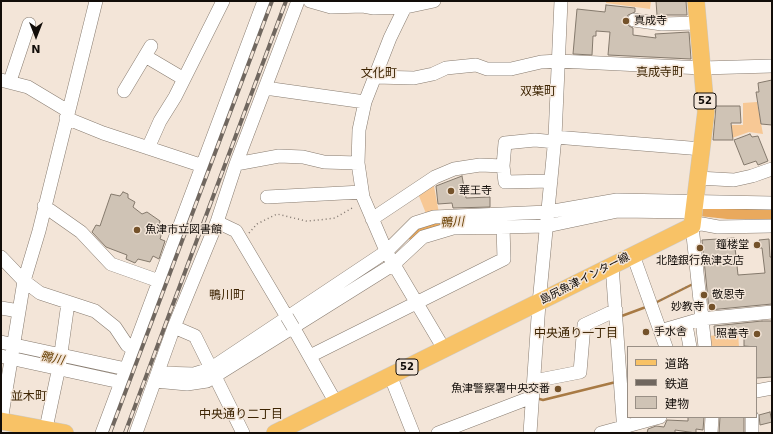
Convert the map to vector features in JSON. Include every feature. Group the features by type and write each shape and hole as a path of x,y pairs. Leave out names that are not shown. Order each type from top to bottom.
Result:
{"main road":[{"name":"52","path":"693,213 706,112 696,1"},
{"name":"島尻魚津インター線","path":"275,433 633,255 693,213"},
{"path":"1,421 46,431 66,433"}],"street":[{"path":"1,421 6,357 14,345 24,281 96,1"},
{"path":"148,148 160,121 184,79 223,1"},
{"path":"102,433 264,1"},
{"path":"136,433 174,327 217,222 236,164 298,1"},
{"path":"310,1 333,7 407,4 434,1"},
{"path":"530,433 539,302 555,139 561,1"},
{"path":"407,4 390,38 365,102 359,130 358,163 364,198 390,258 444,349"},
{"path":"634,20 662,24 698,23"},
{"path":"29,24 5,81 28,87 67,115 104,133 203,166"},
{"path":"124,91 148,51 184,79"},
{"path":"375,77 414,78 446,68 476,65 487,69 511,69 541,62 559,61 702,68 772,66"},
{"path":"265,88 365,102"},
{"path":"551,181 505,182 503,166 505,143 555,139 702,148"},
{"path":"236,164 279,156 303,157 324,162 358,163"},
{"path":"372,219 435,176 454,169 480,165 503,166"},
{"path":"698,178 734,180 772,169"},
{"path":"267,197 364,198"},
{"path":"156,377 187,384 207,381 212,372 423,237 454,228 503,227 547,220 617,200 693,213 772,202"},
{"path":"44,206 81,232 112,264 159,281"},
{"path":"693,213 702,224 718,226 772,226"},
{"path":"693,213 697,282 705,346"},
{"path":"390,258 415,223 434,217 547,220"},
{"path":"217,222 236,231 336,403"},
{"path":"310,356 504,259 503,227"},
{"path":"633,255 650,306 666,346"},
{"path":"1,257 24,281 40,293 96,311 115,327 127,345 133,349"},
{"path":"612,265 624,430"},
{"path":"46,431 60,361 68,303"},
{"path":"1,308 19,311"},
{"path":"534,381 580,372 584,325 616,310"},
{"path":"660,331 686,325 701,319 772,312"},
{"path":"686,325 690,346"},
{"path":"174,327 195,336 243,433"},
{"path":"1,342 14,345 120,382"},
{"path":"6,357 60,361 126,369"},
{"path":"390,375 413,433"},
{"path":"757,391 772,388"},
{"path":"438,433 532,397"},
{"path":"601,433 624,430 657,418"},
{"path":"711,433 712,418"},
{"path":"752,418 752,433"}],"path":[{"path":"240,239 253,231 257,224 277,214 306,221 336,218 364,198"},
{"path":"650,306 697,282"}],"shaded area":[{"path":"606,1 651,1 650,9 606,3"},
{"path":"757,102 763,134 749,132 732,138 732,125 743,125 743,103"},
{"path":"433,181 439,213 427,216 417,191"},
{"path":"738,333 739,346 708,346 708,336"}],"building":[{"path":"656,1 686,1 687,15 657,15"},
{"path":"606,5 635,8 635,12 628,15 626,19 629,26 633,28 633,35 656,38 655,34 689,32 691,59 608,55 610,32 596,31 596,36 593,36 592,55 573,54 577,9 605,12"},
{"path":"772,80 772,125 761,124 756,92 759,92 758,83"},
{"path":"716,106 740,106 741,123 731,123 733,140 713,140"},
{"path":"750,134 752,137 758,136 768,161 758,165 756,161 744,165 734,140"},
{"path":"462,176 466,198 490,197 490,207 453,208 452,203 438,204 436,186"},
{"path":"123,192 128,194 128,198 135,202 133,207 142,214 147,212 160,221 159,226 163,229 160,239 165,241 159,259 153,256 150,262 138,259 135,263 126,259 127,255 106,247 92,232 96,225 100,226 111,194 120,196"},
{"path":"734,238 738,275 765,273 762,248 759,248 759,240 769,239 770,257 772,257 772,304 709,310 702,240"},
{"path":"772,321 772,377 757,378 757,346 744,346 744,333 715,336 714,326"},
{"path":"770,412 772,422 760,425 759,415"},
{"path":"688,418 704,418 703,430 696,429 696,433 675,430 675,433 647,433 648,429 656,426 664,427 667,420 688,421"},
{"path":"720,418 744,418 744,433 719,433"}],"waterway":[{"name":"鴨川","path":"681,206 728,211 772,211"},
{"name":"鴨川","path":"412,232 430,225 461,221"},
{"path":"655,303 695,283"},
{"path":"619,317 646,307"},
{"path":"536,398 543,400 616,382"}],"railway":[{"path":"110,433 272,1"},
{"path":"125,433 286,1"}],"place":[{"name":"真成寺","path":"626,21"},
{"name":"華王寺","path":"451,191"},
{"name":"魚津市立図書館","path":"137,230"},
{"name":"鐘楼堂","path":"757,245"},
{"name":"北陸銀行魚津支店","path":"700,248"},
{"name":"敬恩寺","path":"704,295"},
{"name":"妙教寺","path":"712,307"},
{"name":"手水舎","path":"646,332"},
{"name":"照善寺","path":"757,334"},
{"name":"魚津警察署中央交番","path":"558,389"}],"district":[{"name":"真成寺町","path":"660,73"},
{"name":"文化町","path":"379,74"},
{"name":"双葉町","path":"538,92"},
{"name":"鴨川町","path":"227,296"},
{"name":"中央通り一丁目","path":"576,334"},
{"name":"並木町","path":"29,397"},
{"name":"中央通り二丁目","path":"241,415"}]}
